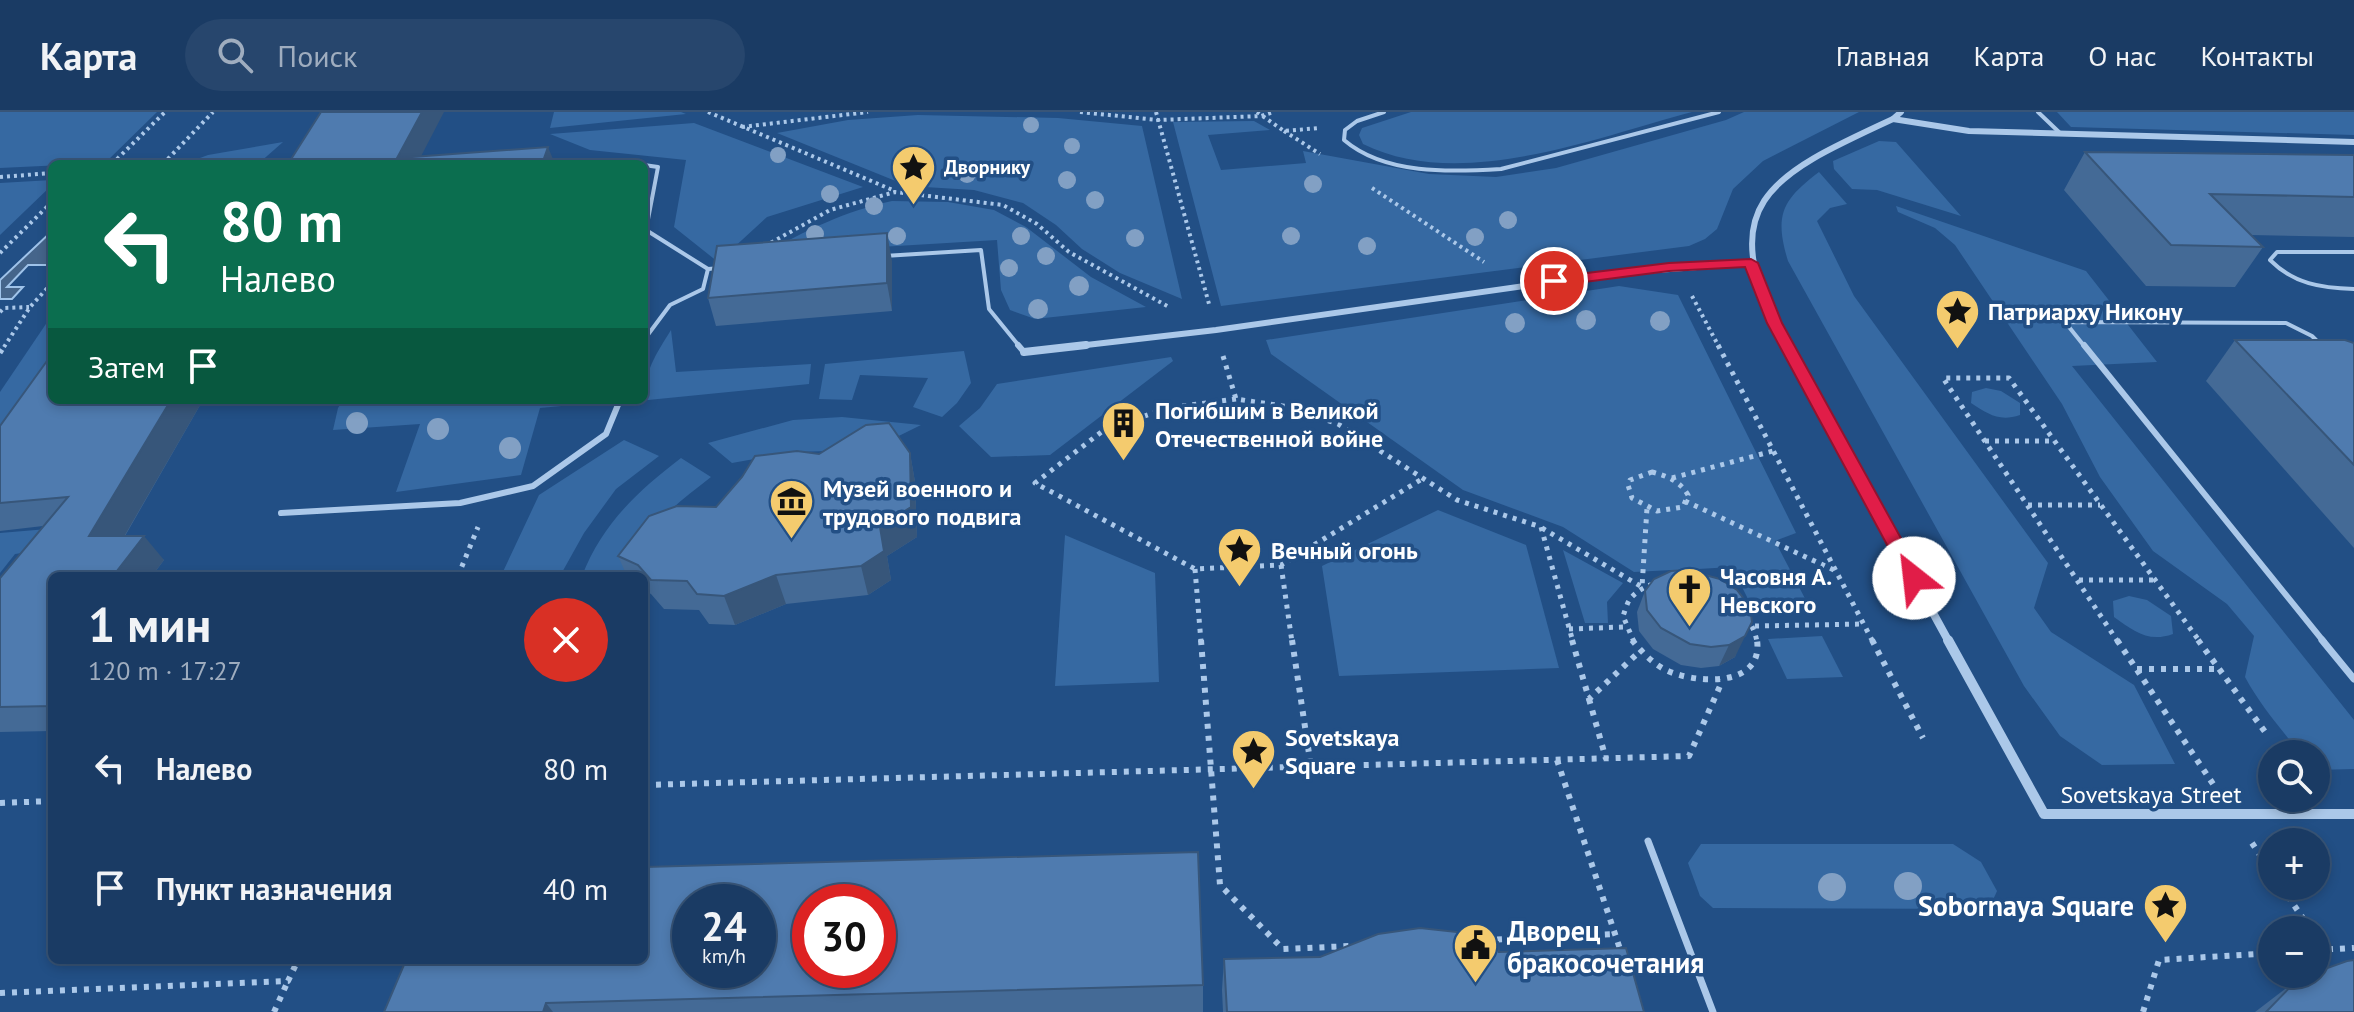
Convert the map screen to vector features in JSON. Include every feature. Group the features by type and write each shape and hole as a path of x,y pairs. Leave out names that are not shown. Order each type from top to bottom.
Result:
{"street":[{"path":"1024,352 1216,330 1616,273 1751,263 1753,223 1767,192 1788,172 1893,119 1901,112"},
{"path":"1893,119 1969,131 2354,142"},
{"name":"Sovetskaya Street","path":"1751,263 1774,323 2044,814 2354,814"}],"lane":[{"path":"1384,112 1357,121 1345,130 1344,140 1352,149 1371,157 1441,170 1472,171 1501,169 1719,112"},
{"path":"2038,112 2061,134"},
{"path":"648,166 658,167 648,220"},
{"path":"648,231 708,269 734,267"},
{"path":"872,257 981,250 989,309 1024,352"},
{"path":"2354,252 2277,252 2270,260 2279,271 2299,282 2322,288 2354,289"},
{"path":"648,335 670,305 703,289 708,269"},
{"path":"2322,346 2312,336 2286,323 2065,322 2354,679"},
{"path":"281,513 460,503 533,486 606,434 618,404"},
{"path":"1648,841 1713,1012"}],"path":[{"path":"116,160 165,112"},
{"path":"167,160 213,112"},
{"path":"708,112 895,192"},
{"path":"742,127 868,112"},
{"path":"1080,112 1158,120 1261,116 1274,112"},
{"path":"1156,112 1236,399"},
{"path":"1257,112 1323,156"},
{"path":"1284,131 1324,128"},
{"path":"0,177 48,173"},
{"path":"1362,182 1492,267"},
{"path":"0,253 48,206"},
{"path":"0,353 30,307 48,287"},
{"path":"1678,290 1693,296 1923,738"},
{"path":"0,312 4,308 30,307"},
{"path":"2258,852 1943,378 2009,378 2268,736"},
{"path":"1422,479 1281,565 1195,569 1035,483 1104,430 1168,408 1236,399 1289,407 1338,424 1457,500 1541,527 1642,587"},
{"path":"1985,441 2055,441"},
{"path":"1671,478 1773,451"},
{"path":"1652,472 1671,478 1688,495 1683,507 1676,511 1657,511 1632,498 1628,485 1630,480 1652,472"},
{"path":"460,572 491,496"},
{"path":"1685,501 1836,571"},
{"path":"2028,505 2101,505"},
{"path":"1642,587 1647,508"},
{"path":"1541,527 1606,759"},
{"path":"1281,565 1311,767"},
{"path":"1195,569 1220,885 1283,949 1362,946"},
{"path":"2078,580 2155,580"},
{"path":"1682,581 1726,596 1743,610 1755,626 1759,641 1757,655 1749,667 1718,680 1697,680 1655,665 1639,652 1623,627 1623,611 1629,597 1642,587 1682,581"},
{"path":"1755,626 1863,624"},
{"path":"1569,629 1623,627"},
{"path":"1589,699 1639,652"},
{"path":"2137,669 2219,669"},
{"path":"648,785 1689,756 1720,686 1718,680"},
{"path":"1557,760 1624,960"},
{"path":"0,803 48,801"},
{"path":"1473,941 1615,934"},
{"path":"2330,949 2354,948"},
{"path":"2143,1012 2159,960 2258,954"},
{"path":"274,1012 296,964"},
{"path":"0,993 288,981"}],"shaded area":[{"path":"0,112 157,112 108,160 48,160 48,166 0,168"},
{"path":"554,112 681,112 686,114 550,128"},
{"path":"1411,112 1692,112 1570,146 1484,162 1442,163 1401,157 1363,144 1359,135 1362,128"},
{"path":"1744,112 1859,112 1763,161 1733,189 1717,229 1689,246 1221,306 1173,122 1254,121 1270,130 1208,135 1221,170 1306,163 1303,151 1429,174 1496,177 1556,168 1726,120"},
{"path":"2057,112 2354,112 2354,135 2071,127"},
{"path":"918,115 1058,118 1142,126 1182,299 1120,273 1082,249 1056,225 1023,203 974,190 908,186 777,133 848,120"},
{"path":"694,123 863,187 767,217 718,262 674,227 686,160 590,150 550,134"},
{"path":"1879,141 1896,142 1961,216 1877,190 1852,189 1834,169 1833,161"},
{"path":"283,142 263,160 195,160"},
{"path":"1819,172 1847,204 1830,208 1817,221 1854,296 2048,563 2034,608 2051,632 2134,685 2175,764 2102,765 2060,736 2024,686 1788,261 1782,232 1784,210 1797,191"},
{"path":"48,180 48,189 0,235 0,183"},
{"path":"892,201 948,202 994,210 1026,227 1091,277 1146,307 1035,319 1010,310 1001,290 997,240 763,254 826,223"},
{"path":"1896,206 2086,271 2157,362 2072,366 2354,720 2354,769 2330,770 2330,740 2290,740 2245,677 2254,636 2227,604 2153,551 2100,477 2062,404 1955,245 1935,228 1898,212"},
{"path":"48,235 48,264 28,265 7,287 23,287 12,299 0,299 0,280"},
{"path":"1619,286 1678,295 1796,533 1775,541 1811,610 1754,611 1732,567 1698,569 1701,578 1672,570 1634,572 1563,527 1463,490 1271,354 1266,340"},
{"path":"48,321 48,401 0,473 0,392"},
{"path":"671,330 676,372 811,364 809,384 648,400 648,376"},
{"path":"964,351 971,383 942,417 913,407 928,378 860,375 852,400 819,399 825,364"},
{"path":"1171,357 1173,361 1050,455 991,457 959,426 980,408 997,384"},
{"path":"1986,388 2001,391 2020,403 2020,415 2000,417 1971,403 1972,392"},
{"path":"340,404 583,404 540,408 521,475 396,492 420,424 333,430"},
{"path":"842,417 921,425 846,462 829,451 794,452 732,463 708,443 793,420"},
{"path":"624,440 659,456 616,489 584,533 562,572 503,572 539,495"},
{"path":"681,458 711,477 649,532 626,572 584,572 611,525 650,483"},
{"path":"1438,510 1526,545 1559,668 1339,676 1322,566"},
{"path":"95,525 72,546 15,554 0,573 0,533"},
{"path":"1065,535 1155,573 1159,682 1055,686"},
{"path":"1563,550 1623,583 1607,602 1608,623 1585,623"},
{"path":"2129,596 2147,600 2171,616 2173,634 2149,636 2114,617 2113,601"},
{"path":"1822,636 1843,677 1787,679 1768,639"},
{"path":"1701,844 1953,844 1981,862 1997,891 1989,909 1713,908 1700,896 1688,863"}],"building":[{"path":"321,112 422,112 397,158 548,147 543,160 291,160"},
{"path":"2085,152 2354,155 2354,197 2210,194 2263,247 2171,245"},
{"path":"887,233 887,283 708,298 717,246"},
{"path":"2235,340 2345,340 2354,343 2354,465"},
{"path":"48,360 48,404 169,404 89,536 144,536 116,572 48,572 48,706 0,707 0,578 68,497 0,503 0,426"},
{"name":"Музей военного и трудового подвига","path":"889,423 910,453 911,507 880,527 884,551 861,566 776,575 724,596 697,594 687,581 651,580 648,572 618,556 649,516 677,506 716,507 742,477 755,456 797,451 819,454 866,425"},
{"path":"1686,570 1720,579 1737,590 1750,607 1752,622 1745,636 1729,645 1711,647 1690,644 1661,628 1647,610 1645,591 1654,579 1671,571"},
{"path":"1198,852 1203,985 546,1003 543,1012 384,1012 404,964 648,964 648,867"},
{"path":"1420,928 1466,933 1498,942 1499,952 1626,948 1644,1012 1227,1012 1224,959 1320,957 1378,934"},
{"path":"2354,960 2354,1012 2266,1012 2289,988 2330,988 2330,967"}],"place":[{"name":"Дворнику","path":"913,206"},
{"name":"Патриарху Никону","path":"1957,350"},
{"name":"Погибшим в Великой Отечественной войне","path":"1124,463"},
{"name":"Музей военного и трудового подвига","path":"792,541"},
{"name":"Вечный огонь","path":"1240,589"},
{"name":"Часовня А. Невского","path":"1689,629"},
{"name":"Sovetskaya Square","path":"1254,790"},
{"name":"Sobornaya Square","path":"2165,944"},
{"name":"Дворец бракосочетания","path":"1476,985"}],"route":[{"path":"1554,281 1669,267 1751,263 1774,323 1914,578"}]}
